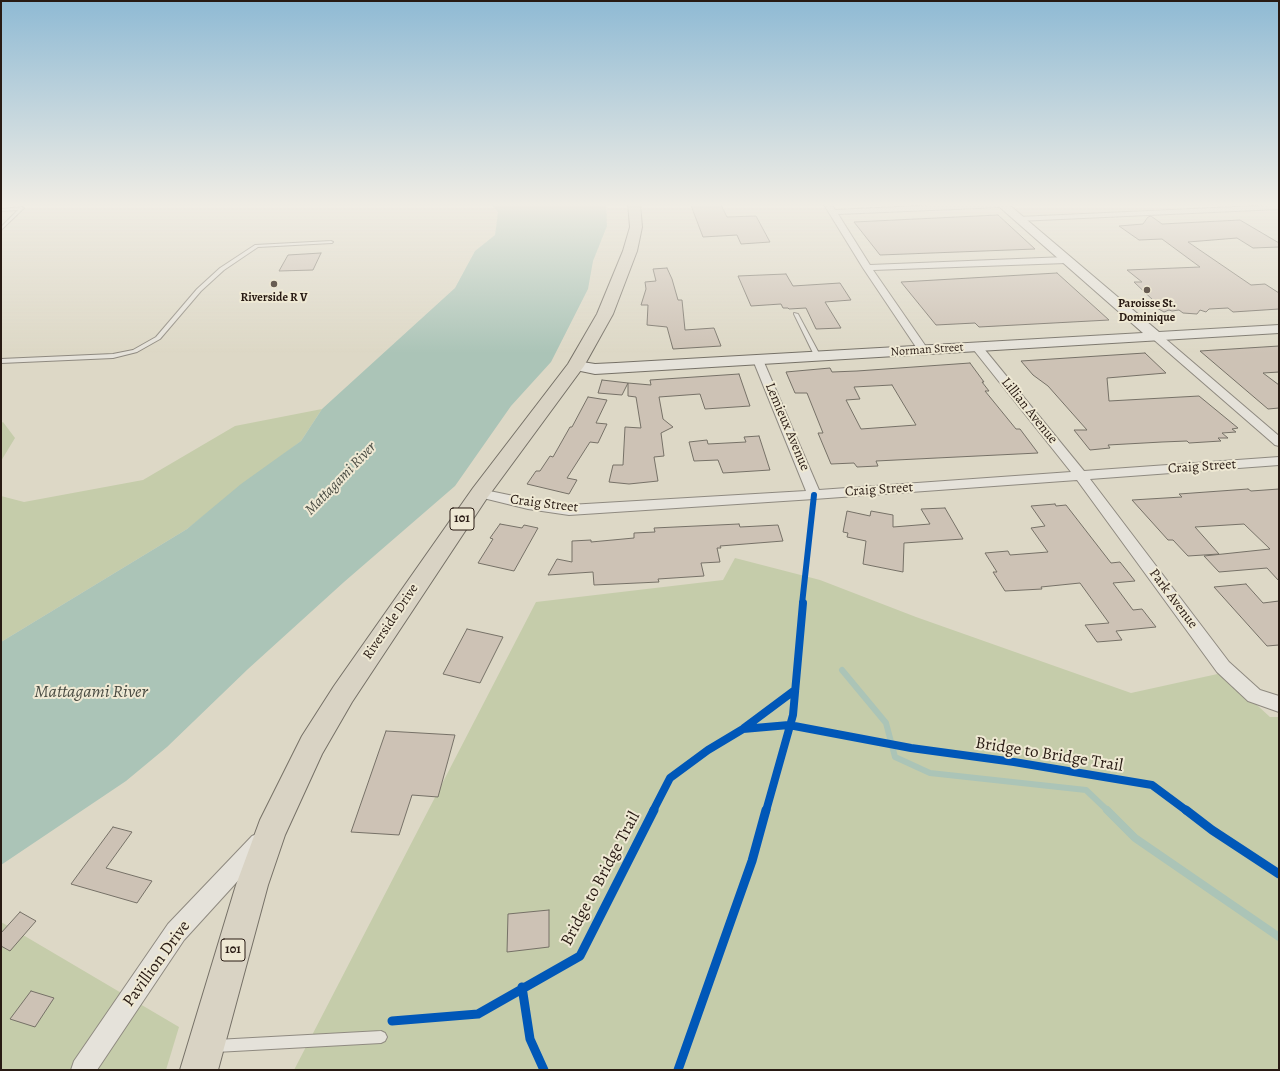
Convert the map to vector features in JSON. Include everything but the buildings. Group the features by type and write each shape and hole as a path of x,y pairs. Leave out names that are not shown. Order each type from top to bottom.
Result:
{"main road":[{"name":"Riverside Drive","path":"202,1058 252,885 271,831 312,745 343,694 480,493 576,366 605,314 629,253"}],"street":[{"path":"857,253 924,351"},
{"path":"1058,253 1279,442"},
{"path":"866,268 1066,260"},
{"name":"Norman Street","path":"576,366 601,369 1279,329"},
{"name":"Lillian Avenue","path":"976,347 1081,476"},
{"name":"Lemieux Avenue","path":"758,360 814,494"},
{"name":"Craig Street","path":"480,493 528,504 569,510 1081,476 1279,461"},
{"name":"Park Avenue","path":"1081,476 1223,667 1254,696 1279,704"},
{"name":"Pavillion Drive","path":"84,1070 176,932 271,831"}],"lane":[{"path":"1,361 113,356 135,351 158,338 199,290 222,269 246,253"},
{"path":"796,314 818,357"},
{"path":"202,1058 381,1037"}],"shaded area":[{"path":"322,409 301,441 187,529 1,642 1,496 24,502 143,480 235,426"},
{"path":"3,422 15,438 1,461 1,423"},
{"path":"735,558 820,580 916,617 1131,693 1222,673 1270,717 1279,717 1279,1070 294,1070 536,602 723,580"},
{"path":"1,922 179,1027 166,1070 1,1070"}],"water":[{"name":"Mattagami River","path":"474,253 596,253 593,261 588,289 551,362 511,406 455,486 344,582 248,669 167,747 126,781 1,865 1,642 187,529 241,484 301,441 322,409 455,288"}],"waterway":[{"path":"842,670 886,723 895,757 930,773 1086,790 1108,811"},
{"path":"1108,811 1135,838 1279,937"}],"cycle path":[{"path":"678,1070 752,861 793,715 801,618 814,495"},
{"path":"744,728 795,690"},
{"name":"Bridge to Bridge Trail","path":"392,1021 478,1014 580,956 670,778 708,750 743,729 789,725 911,748 1014,762 1152,785 1212,830 1279,874"},
{"path":"522,987 530,1039 544,1070"}],"place":[{"name":"Riverside R V","path":"274,284"},
{"name":"Paroisse St. Dominique","path":"1147,290"}]}
